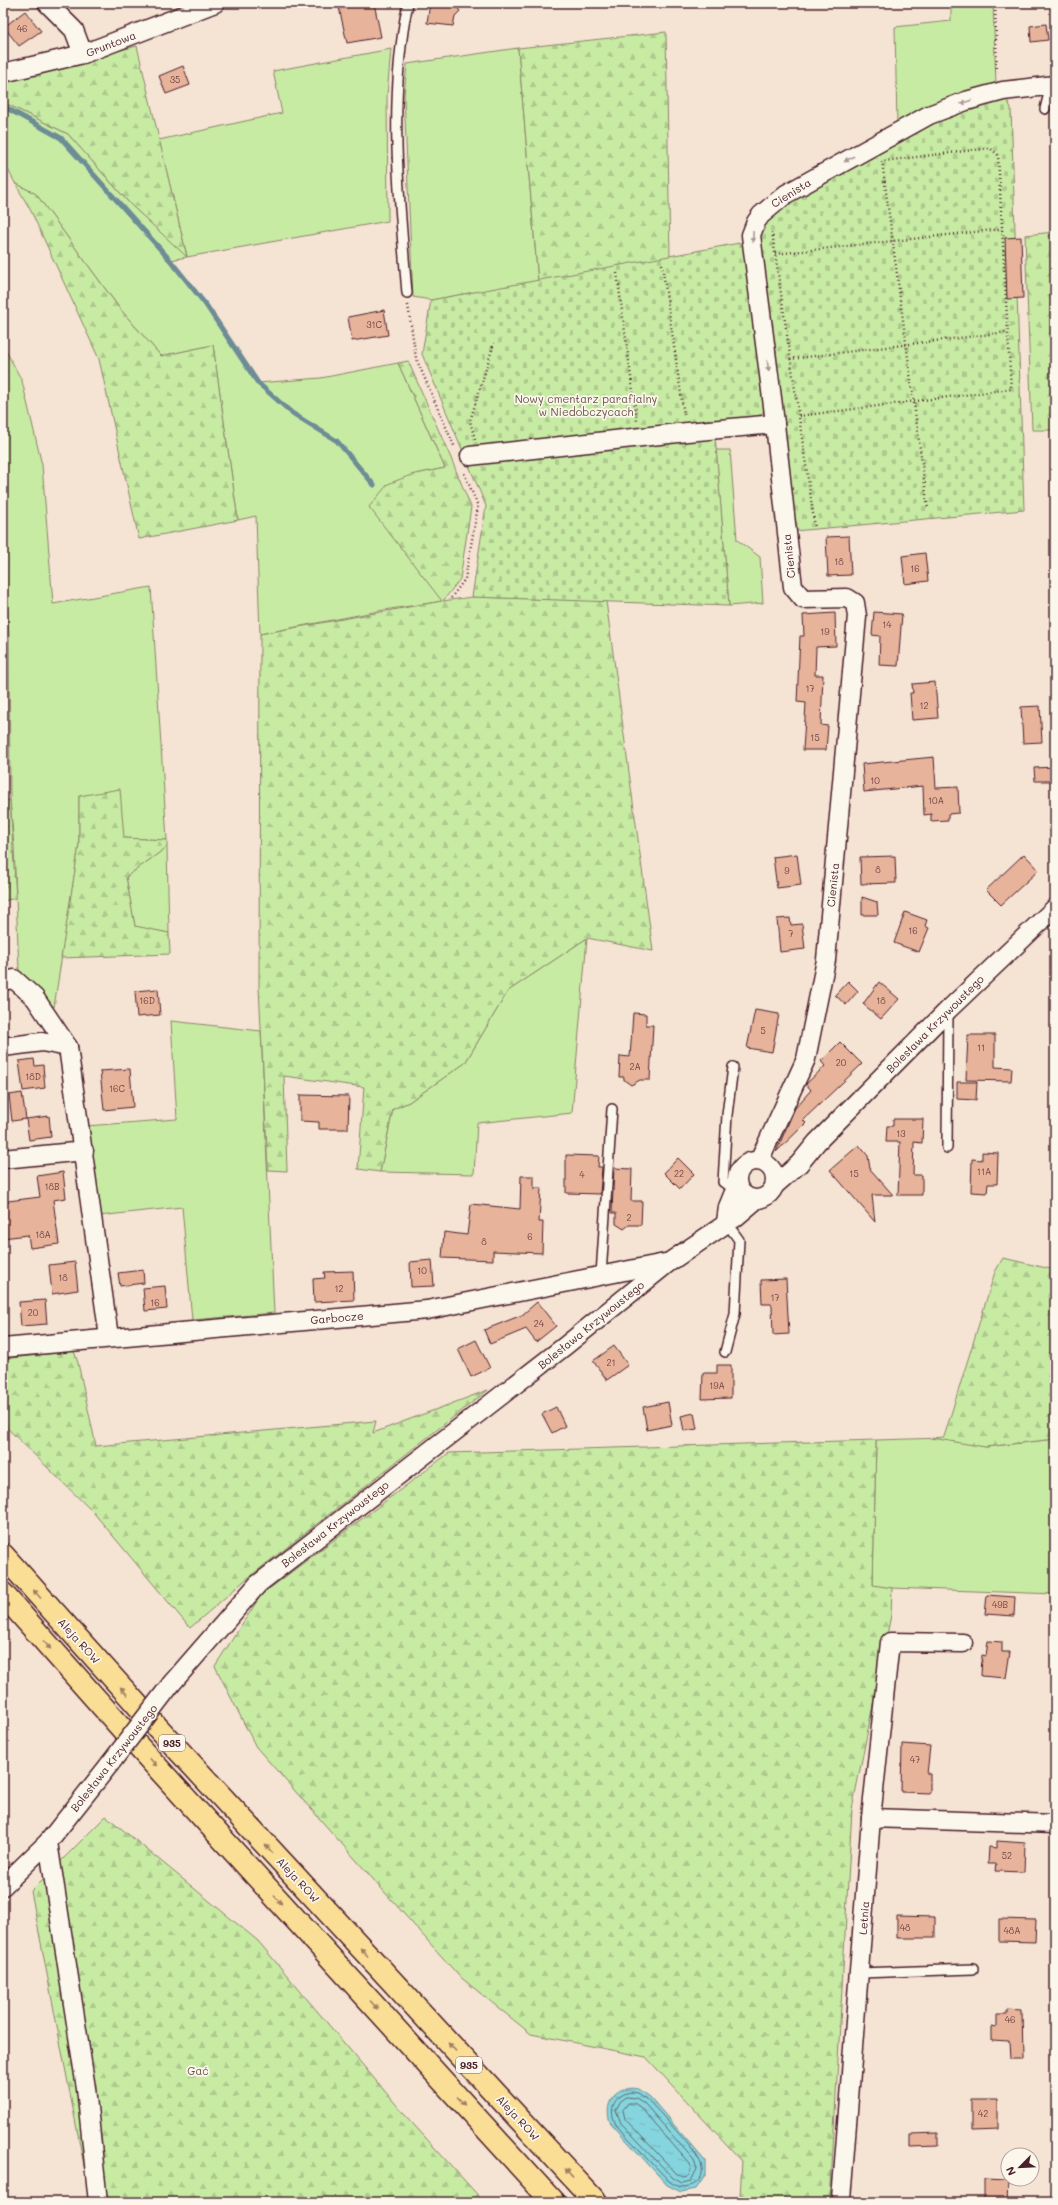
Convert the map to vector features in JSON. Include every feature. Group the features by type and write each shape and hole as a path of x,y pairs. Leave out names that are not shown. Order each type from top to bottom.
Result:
{"main road":[{"name":"Aleja ROW","path":"3,1555 169,1740 596,2202"},
{"name":"935","path":"3,1594 126,1733 554,2202"}],"street":[{"path":"47,3 74,30 84,54"},
{"name":"Gruntowa","path":"3,73 84,54 216,3"},
{"name":"Cienista","path":"765,1163 806,1059 826,960 857,616 855,602 847,598 803,599 792,587 774,415 752,235 758,218 771,204 786,194 929,115 966,101 1000,92 1053,85"},
{"path":"467,459 687,432 774,415"},
{"name":"Bolesława Krzywoustego","path":"775,1185 799,1164 817,1142 948,1010 1055,908"},
{"path":"3,981 14,979 35,998 68,1048 84,1151 109,1337"},
{"path":"3,1047 42,1042 68,1048"},
{"name":"Bolesława Krzywoustego","path":"765,1163 785,1162 817,1142"},
{"path":"3,1159 84,1151"},
{"path":"726,1222 728,1207 742,1167 753,1161 765,1163 775,1175 775,1185 768,1196 756,1200 744,1195 737,1184"},
{"name":"Bolesława Krzywoustego","path":"3,1886 48,1842 172,1683 258,1584 559,1351 668,1262 736,1216 756,1200"},
{"name":"Garbocze","path":"3,1348 109,1337 427,1310 668,1262"},
{"name":"Letnia","path":"841,2201 871,1818 890,1642 962,1643"},
{"path":"871,1818 1055,1824"},
{"path":"48,1842 86,2088 98,2202"}],"lane":[{"path":"406,293 396,159 397,88 408,3"},
{"path":"1046,109 1053,85"},
{"path":"947,1148 948,1010"},
{"path":"733,1067 727,1115 723,1182 726,1184 737,1184"},
{"path":"601,1275 612,1109"},
{"path":"725,1352 734,1314 740,1240 726,1222"},
{"path":"860,1973 973,1969"}],"path":[{"path":"996,3 1000,92"},
{"path":"799,416 1010,389 998,155 990,148 882,161 875,165"},
{"path":"882,161 928,509"},
{"path":"774,226 772,230 775,254 815,527"},
{"path":"775,254 1002,230"},
{"path":"662,264 687,432"},
{"path":"617,272 640,437"},
{"path":"406,293 416,358 467,459 478,506 464,579 451,598"},
{"path":"790,359 1008,332"},
{"path":"467,459 470,421 494,344"}],"green space":[{"path":"951,3 993,3 996,84 897,124 895,27 951,21"},
{"path":"666,32 670,258 538,281 518,48"},
{"path":"137,46 187,257 131,205 68,134 3,102 3,80"},
{"path":"518,48 538,281 431,300 413,297 404,96 407,64"},
{"path":"391,49 387,95 388,221 170,260 206,305 258,383 321,378 398,363 445,468 411,475 443,601 384,610 260,634 256,516 238,520 213,345 161,356 120,309 36,194 15,183 3,160 3,102 68,134 131,205 187,256 159,140 282,113 273,71"},
{"path":"1005,96 1011,108 1024,510 794,531 758,235 769,212 930,123"},
{"path":"15,183 36,194 120,309 161,356 213,345 238,520 139,539 99,359 31,211"},
{"path":"1055,232 1055,430 1032,430 1025,235"},
{"name":"Nowy cmentarz parafialny w Niedobczycach","path":"745,242 769,409 756,417 715,435 729,606 472,597 486,506 422,354 431,300"},
{"path":"3,345 22,381 42,465 53,604 151,587 167,840 123,838 79,796 79,845 54,1007 19,971 14,846 10,800 9,637 3,529"},
{"path":"408,361 471,507 460,579 443,601 472,597 606,601 653,951 587,938 508,991 465,1063 409,1102 393,1109 380,1172 358,1169 364,1087 284,1076 287,1171 268,1170 259,987 260,634 442,601 369,507 388,484 411,475 445,468 398,363"},
{"path":"716,450 730,450 737,540 760,557 763,603 729,606"},
{"path":"120,789 124,838 167,840 167,847 126,877 135,926 169,933 170,954 61,958 79,845 79,796"},
{"path":"10,800 16,898 3,901 3,801"},
{"path":"167,847 169,933 135,927 126,877"},
{"path":"587,938 572,1113 477,1123 474,1174 380,1172 393,1109 409,1102 465,1063 508,991"},
{"path":"171,1021 261,1031 274,1313 192,1320 182,1207 98,1216 86,1126 177,1119"},
{"path":"1003,1258 1055,1270 1055,1439 985,1447 932,1438 944,1437 995,1272"},
{"path":"74,1351 96,1446 376,1421 373,1433 488,1390 244,1581 190,1628 93,1512 3,1424 3,1359"},
{"path":"944,1438 986,1447 1055,1439 1055,1594 873,1586 876,1440"},
{"path":"876,1440 873,1585 892,1588 891,1615 852,1809 830,2202 743,2202 740,2198 742,2161 646,2057 531,2034 459,1976 256,1747 215,1666 261,1595 449,1453"},
{"name":"Gać","path":"106,1816 258,1941 404,2114 484,2202 91,2202 31,1891"}],"water":[{"path":"625,2089 639,2089 650,2097 705,2161 705,2176 696,2189 681,2192 667,2185 610,2122 608,2109 612,2099 615,2095"}],"building":[{"path":"338,3 374,3 381,37 347,43"},
{"path":"430,3 453,3 460,11 455,16 453,26 427,23"},
{"path":"25,11 41,31 19,46 4,27"},
{"path":"1046,24 1048,40 1031,42 1030,26"},
{"path":"183,66 190,85 166,94 159,76"},
{"path":"1021,237 1023,298 1007,299 1005,238"},
{"path":"384,310 388,335 352,341 348,317"},
{"path":"849,536 851,575 828,576 826,537"},
{"path":"925,553 928,581 905,584 902,556"},
{"path":"874,612 902,614 898,666 879,665 880,636 872,635"},
{"path":"835,613 836,646 816,647 815,675 823,675 821,725 828,726 826,750 803,750 806,703 797,702 800,636 804,636 803,615"},
{"path":"935,682 938,718 912,720 910,693 913,693 912,684"},
{"path":"1040,706 1042,742 1023,743 1021,707"},
{"path":"934,757 936,788 958,787 959,813 948,814 948,820 931,821 931,814 924,815 923,786 864,792 862,764"},
{"path":"1055,767 1055,781 1035,781 1034,768"},
{"path":"797,854 801,885 777,888 773,857"},
{"path":"1024,854 1039,870 1001,905 986,890"},
{"path":"895,856 896,883 861,884 860,857"},
{"path":"862,897 877,902 878,915 862,915"},
{"path":"905,912 927,920 925,926 929,928 919,952 894,943"},
{"path":"790,918 791,925 802,924 805,949 780,952 777,919"},
{"path":"848,981 858,991 846,1005 835,995"},
{"path":"879,982 899,999 881,1019 863,1004"},
{"path":"158,989 160,1015 137,1017 135,991"},
{"path":"755,1010 779,1014 772,1052 747,1048"},
{"path":"633,1013 646,1014 646,1025 653,1025 650,1080 640,1080 631,1085 624,1080 624,1077 619,1077 620,1056 630,1057"},
{"path":"968,1035 995,1035 995,1067 1012,1068 1011,1081 966,1080"},
{"path":"840,1042 862,1064 803,1120 806,1123 776,1152 795,1108 811,1090 806,1084 825,1066 821,1061"},
{"path":"34,1059 35,1066 43,1065 45,1088 23,1091 19,1061"},
{"path":"130,1069 133,1107 104,1110 100,1071"},
{"path":"957,1082 977,1082 976,1100 957,1099"},
{"path":"22,1093 26,1119 12,1121 9,1095"},
{"path":"300,1095 349,1096 348,1129 319,1129 319,1122 300,1121"},
{"path":"49,1116 51,1137 29,1140 26,1119"},
{"path":"893,1119 923,1119 922,1143 914,1142 913,1175 922,1175 922,1195 898,1195 900,1142 886,1142 887,1126 893,1126"},
{"path":"859,1145 868,1156 870,1169 893,1195 872,1195 875,1222 830,1170"},
{"path":"982,1152 998,1153 997,1184 988,1184 987,1193 971,1192 972,1159 982,1160"},
{"path":"566,1155 599,1156 598,1167 602,1167 600,1194 566,1193"},
{"path":"678,1158 694,1174 680,1189 664,1173"},
{"path":"614,1168 632,1169 631,1201 642,1201 641,1225 629,1225 624,1229 616,1224 616,1213 612,1213"},
{"path":"63,1172 66,1198 53,1200 59,1244 30,1248 28,1235 3,1238 3,1204 8,1203 8,1201 40,1197 37,1176"},
{"path":"521,1176 534,1176 534,1188 541,1188 539,1222 543,1222 542,1253 493,1251 493,1260 442,1258 444,1232 467,1235 471,1204 520,1209"},
{"path":"432,1260 434,1286 411,1287 410,1262"},
{"path":"75,1262 78,1290 52,1294 49,1265"},
{"path":"143,1270 144,1283 120,1286 118,1273"},
{"path":"353,1271 354,1300 314,1302 313,1279 325,1278 324,1272"},
{"path":"786,1279 789,1334 773,1335 772,1306 771,1304 762,1304 761,1280"},
{"path":"165,1286 167,1309 145,1311 143,1288"},
{"path":"45,1300 47,1324 21,1326 19,1302"},
{"path":"537,1302 556,1326 536,1342 526,1329 490,1344 484,1330 522,1315"},
{"path":"476,1340 490,1368 471,1377 458,1349"},
{"path":"614,1346 628,1365 607,1380 593,1361"},
{"path":"717,1365 731,1365 731,1398 702,1399 703,1373 717,1373"},
{"path":"668,1402 672,1425 647,1430 643,1407"},
{"path":"556,1407 565,1426 552,1433 542,1414"},
{"path":"694,1413 697,1429 684,1431 681,1416"},
{"path":"987,1595 1015,1597 1014,1616 985,1614"},
{"path":"988,1641 1002,1642 1002,1652 1010,1652 1006,1678 981,1676 982,1655 986,1656"},
{"path":"902,1744 930,1746 927,1774 930,1774 930,1793 901,1792"},
{"path":"997,1841 1025,1843 1024,1872 995,1871 996,1864 988,1864 989,1847 997,1848"},
{"path":"897,1916 935,1917 935,1938 897,1938"},
{"path":"999,1919 1036,1920 1035,1942 999,1941"},
{"path":"1008,2009 1022,2010 1023,2058 1010,2058 1009,2041 992,2040 992,2026 997,2027 997,2014 1008,2014"},
{"path":"972,2099 997,2099 997,2129 972,2130"},
{"path":"938,2133 938,2146 910,2147 910,2134"},
{"path":"984,2179 1000,2180 1000,2187 1008,2187 1007,2202 984,2202"}],"waterway":[{"path":"3,106 61,138 170,260 206,305 258,383 292,413 337,441 374,485"}]}
